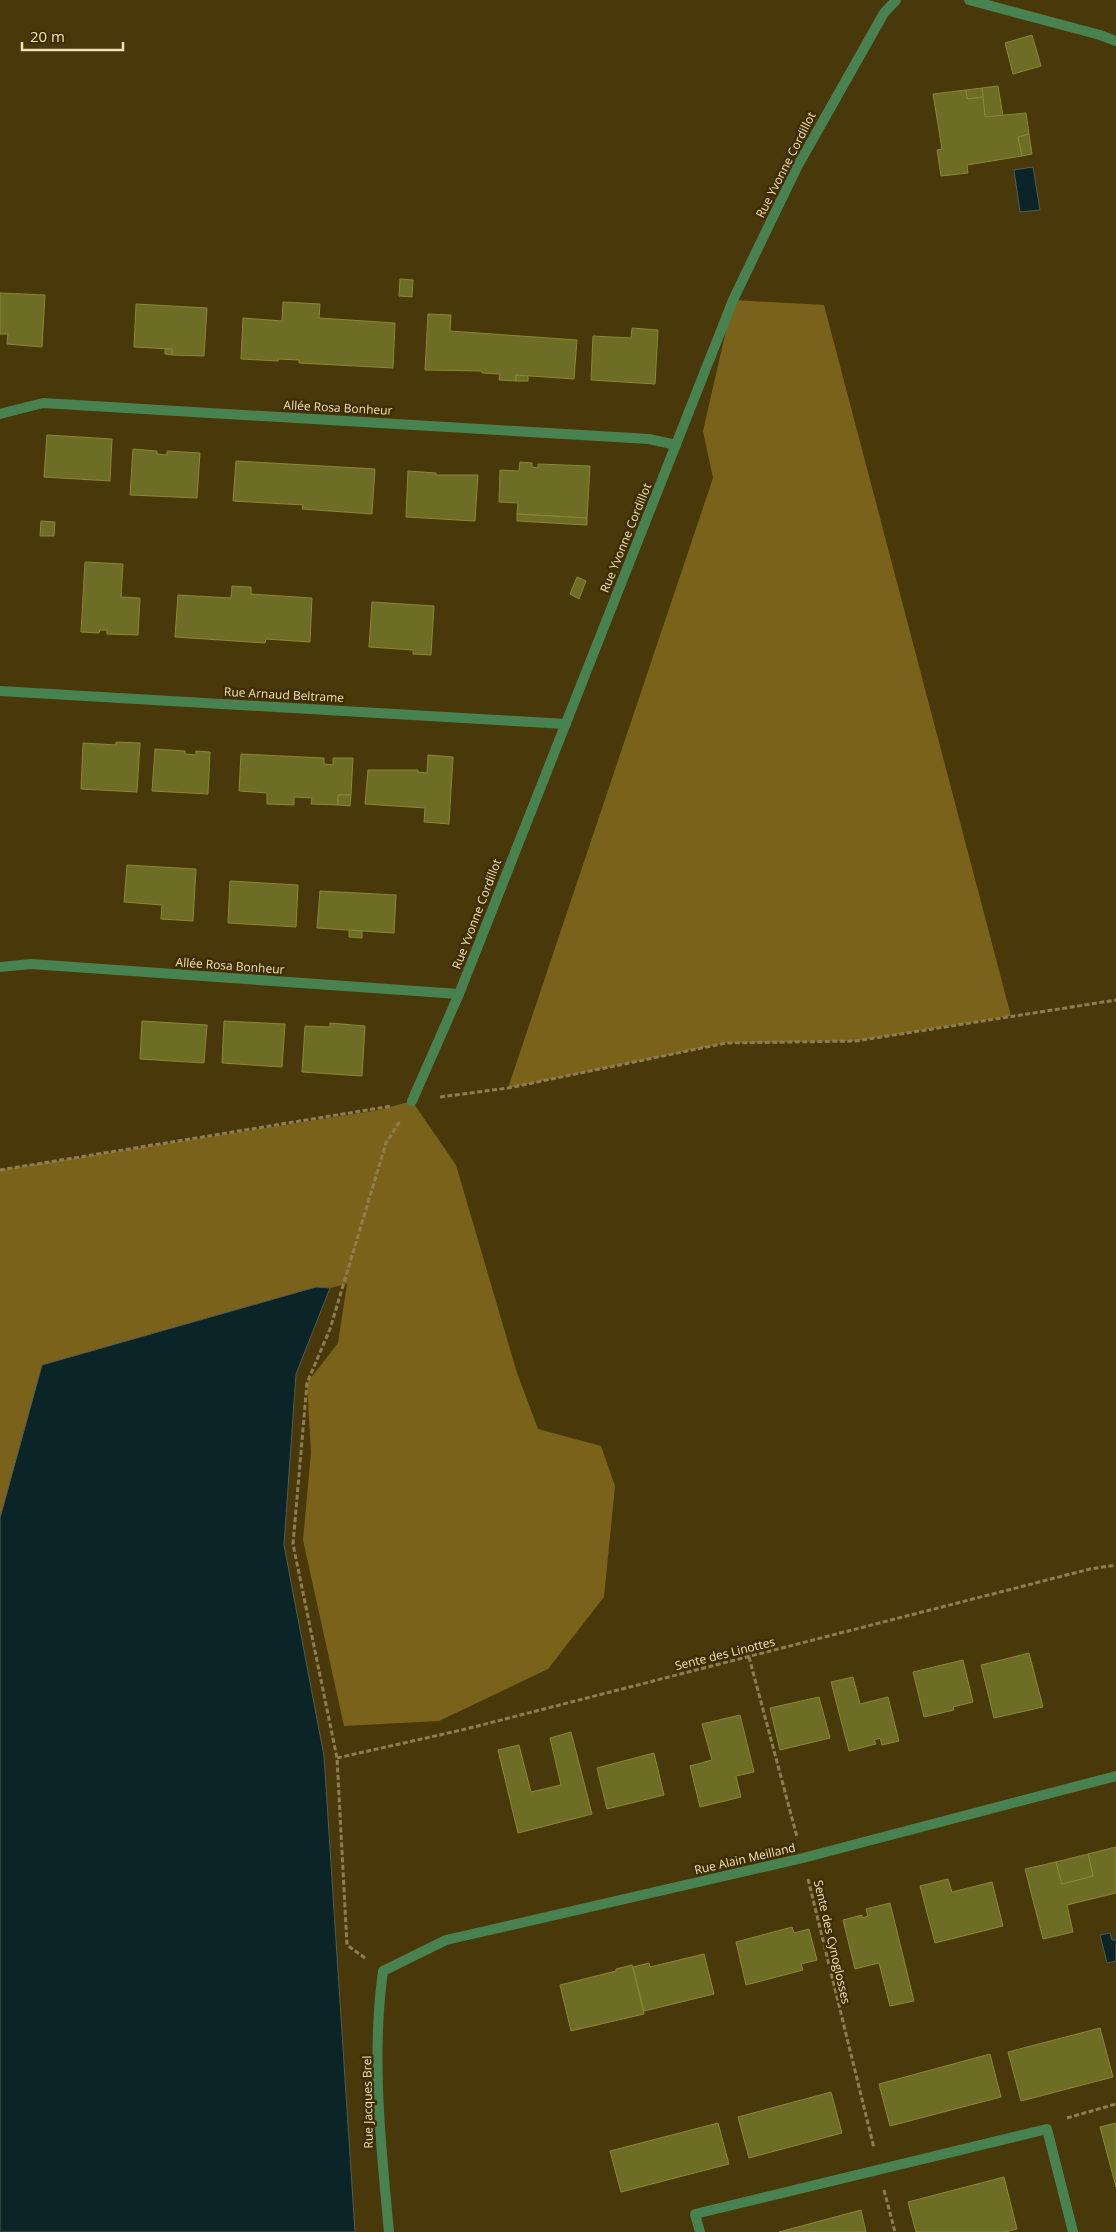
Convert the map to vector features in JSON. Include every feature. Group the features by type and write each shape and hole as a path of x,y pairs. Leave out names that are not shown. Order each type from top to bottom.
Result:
{"street":[{"name":"Rue Yvonne Cordillot","path":"412,1101 459,994 733,300 797,167 884,13 896,0"},
{"path":"969,0 1116,41"},
{"name":"Allée Rosa Bonheur","path":"0,414 43,403 649,439 676,445"},
{"name":"Rue Arnaud Beltrame","path":"0,691 566,724"},
{"name":"Allée Rosa Bonheur","path":"0,967 31,964 459,994"},
{"name":"Rue Alain Meilland","path":"383,1971 446,1940 803,1858 1116,1776"},
{"name":"Rue Jacques Brel","path":"383,1971 378,2008 380,2132 389,2232"},
{"path":"700,2232 695,2214 1047,2129 1073,2232"}],"path":[{"path":"0,1170 379,1110 412,1101 508,1088 726,1044 856,1041 1116,1000"},
{"path":"383,1971 347,1946 338,1758 294,1544 307,1383 330,1329 386,1143 412,1101"},
{"name":"Sente des Linottes","path":"338,1758 466,1730 1090,1569 1116,1565"},
{"name":"Sente des Cynoglosses","path":"749,1656 803,1858 894,2232"},
{"path":"1047,2129 1058,2120 1116,2104"}],"shaded area":[{"path":"733,300 824,305 1011,1016 856,1041 726,1043 508,1088 713,478 703,431"},
{"path":"412,1101 456,1165 517,1373 538,1429 601,1446 615,1486 604,1597 548,1669 439,1721 344,1726 303,1540 311,1453 307,1383 338,1343 347,1284 330,1288 316,1287 0,1518 0,1170 379,1110"}],"water":[{"path":"1033,167 1040,210 1020,212 1014,170"},
{"path":"316,1287 330,1288 296,1374 284,1545 324,1756 355,2232 0,2232 0,1518 42,1365"},
{"path":"1110,1933 1112,1940 1116,1940 1116,1961 1107,1963 1100,1935"}],"building":[{"path":"1032,35 1041,66 1013,74 1005,43"},
{"path":"998,86 1003,116 985,117 982,88"},
{"path":"982,88 983,97 967,99 966,90"},
{"path":"966,90 967,99 983,97 985,117 1026,113 1029,134 1018,137 1022,156 967,165 968,173 941,176 937,150 942,149 933,94"},
{"path":"1029,134 1032,154 1022,156 1018,137"},
{"path":"400,279 413,280 412,297 399,296"},
{"path":"0,293 45,295 42,347 7,344 8,334 0,334"},
{"path":"283,302 320,304 319,318 395,323 393,368 299,363 299,360 241,359 243,318 282,321"},
{"path":"136,304 207,308 204,356 172,355 172,349 134,347"},
{"path":"428,314 451,315 450,331 577,340 574,379 516,375 516,381 499,380 500,374 482,373 482,371 425,370"},
{"path":"632,328 658,330 655,384 591,380 593,336 631,338"},
{"path":"165,349 172,349 172,355 165,354"},
{"path":"516,375 528,376 528,381 516,381"},
{"path":"47,435 112,439 110,481 44,477"},
{"path":"133,449 157,451 157,454 167,455 167,451 200,453 197,498 130,495"},
{"path":"236,461 375,469 372,514 302,509 303,505 233,501"},
{"path":"520,462 532,463 532,467 538,468 538,464 590,466 587,518 517,514 518,503 499,502 500,470 519,471"},
{"path":"408,471 436,473 436,475 478,475 475,521 406,517"},
{"path":"517,514 587,518 587,525 517,521"},
{"path":"41,521 55,522 54,536 40,536"},
{"path":"85,562 123,564 121,597 140,598 138,635 107,634 107,630 100,630 99,633 81,632"},
{"path":"577,577 586,581 579,599 570,594"},
{"path":"232,586 251,587 251,594 312,598 310,642 266,639 265,643 175,637 178,595 231,598"},
{"path":"372,602 434,606 431,655 413,654 413,650 369,647"},
{"path":"116,742 140,743 137,792 81,789 83,743 116,745"},
{"path":"155,749 185,751 185,754 196,755 196,751 210,752 208,794 152,791"},
{"path":"241,754 324,758 324,764 333,765 333,758 353,758 351,795 338,795 338,805 311,804 312,798 294,797 294,805 267,804 267,793 239,791"},
{"path":"428,755 453,757 449,824 424,822 425,808 365,804 368,770 418,770 418,772 427,773"},
{"path":"338,795 351,795 350,806 338,805"},
{"path":"127,865 196,869 193,921 161,919 162,905 124,902"},
{"path":"230,881 298,885 296,927 228,923"},
{"path":"320,891 396,895 394,933 317,928"},
{"path":"349,930 362,931 362,938 349,937"},
{"path":"142,1021 207,1025 204,1063 140,1059"},
{"path":"224,1021 285,1024 282,1067 222,1063"},
{"path":"330,1023 365,1026 362,1076 302,1072 305,1026 330,1027"},
{"path":"1029,1653 1043,1707 994,1718 981,1665"},
{"path":"963,1660 973,1702 953,1707 954,1710 924,1717 913,1672"},
{"path":"853,1677 860,1704 888,1697 899,1741 882,1745 880,1738 874,1740 876,1744 849,1751 831,1682"},
{"path":"819,1697 830,1738 780,1750 770,1708"},
{"path":"740,1715 754,1772 736,1776 741,1797 700,1807 690,1766 712,1760 702,1724"},
{"path":"571,1732 592,1814 518,1833 498,1750 519,1745 531,1792 561,1785 550,1738"},
{"path":"654,1753 664,1795 607,1809 597,1768"},
{"path":"1116,1847 1116,1893 1067,1905 1073,1932 1043,1939 1025,1869 1056,1862 1062,1884 1093,1876 1088,1854"},
{"path":"1088,1854 1093,1876 1062,1884 1056,1862"},
{"path":"948,1879 952,1892 992,1882 1003,1926 935,1943 920,1886"},
{"path":"890,1903 914,2001 890,2006 879,1963 855,1969 843,1920 862,1915 862,1918 868,1916 866,1909"},
{"path":"792,1927 794,1933 809,1929 817,1960 801,1964 803,1970 746,1985 736,1942"},
{"path":"704,1954 714,1994 644,2011 633,1967 649,1963 650,1967"},
{"path":"632,1965 644,2014 571,2031 560,1985"},
{"path":"1100,2028 1113,2077 1021,2101 1008,2052"},
{"path":"990,2054 1001,2097 890,2126 879,2084"},
{"path":"831,2092 842,2133 749,2158 738,2117"},
{"path":"718,2123 729,2164 621,2192 610,2151"},
{"path":"1116,2123 1116,2187 1100,2127"},
{"path":"1004,2177 1017,2229 1005,2232 916,2232 908,2202"},
{"path":"861,2210 866,2232 779,2232"}]}
